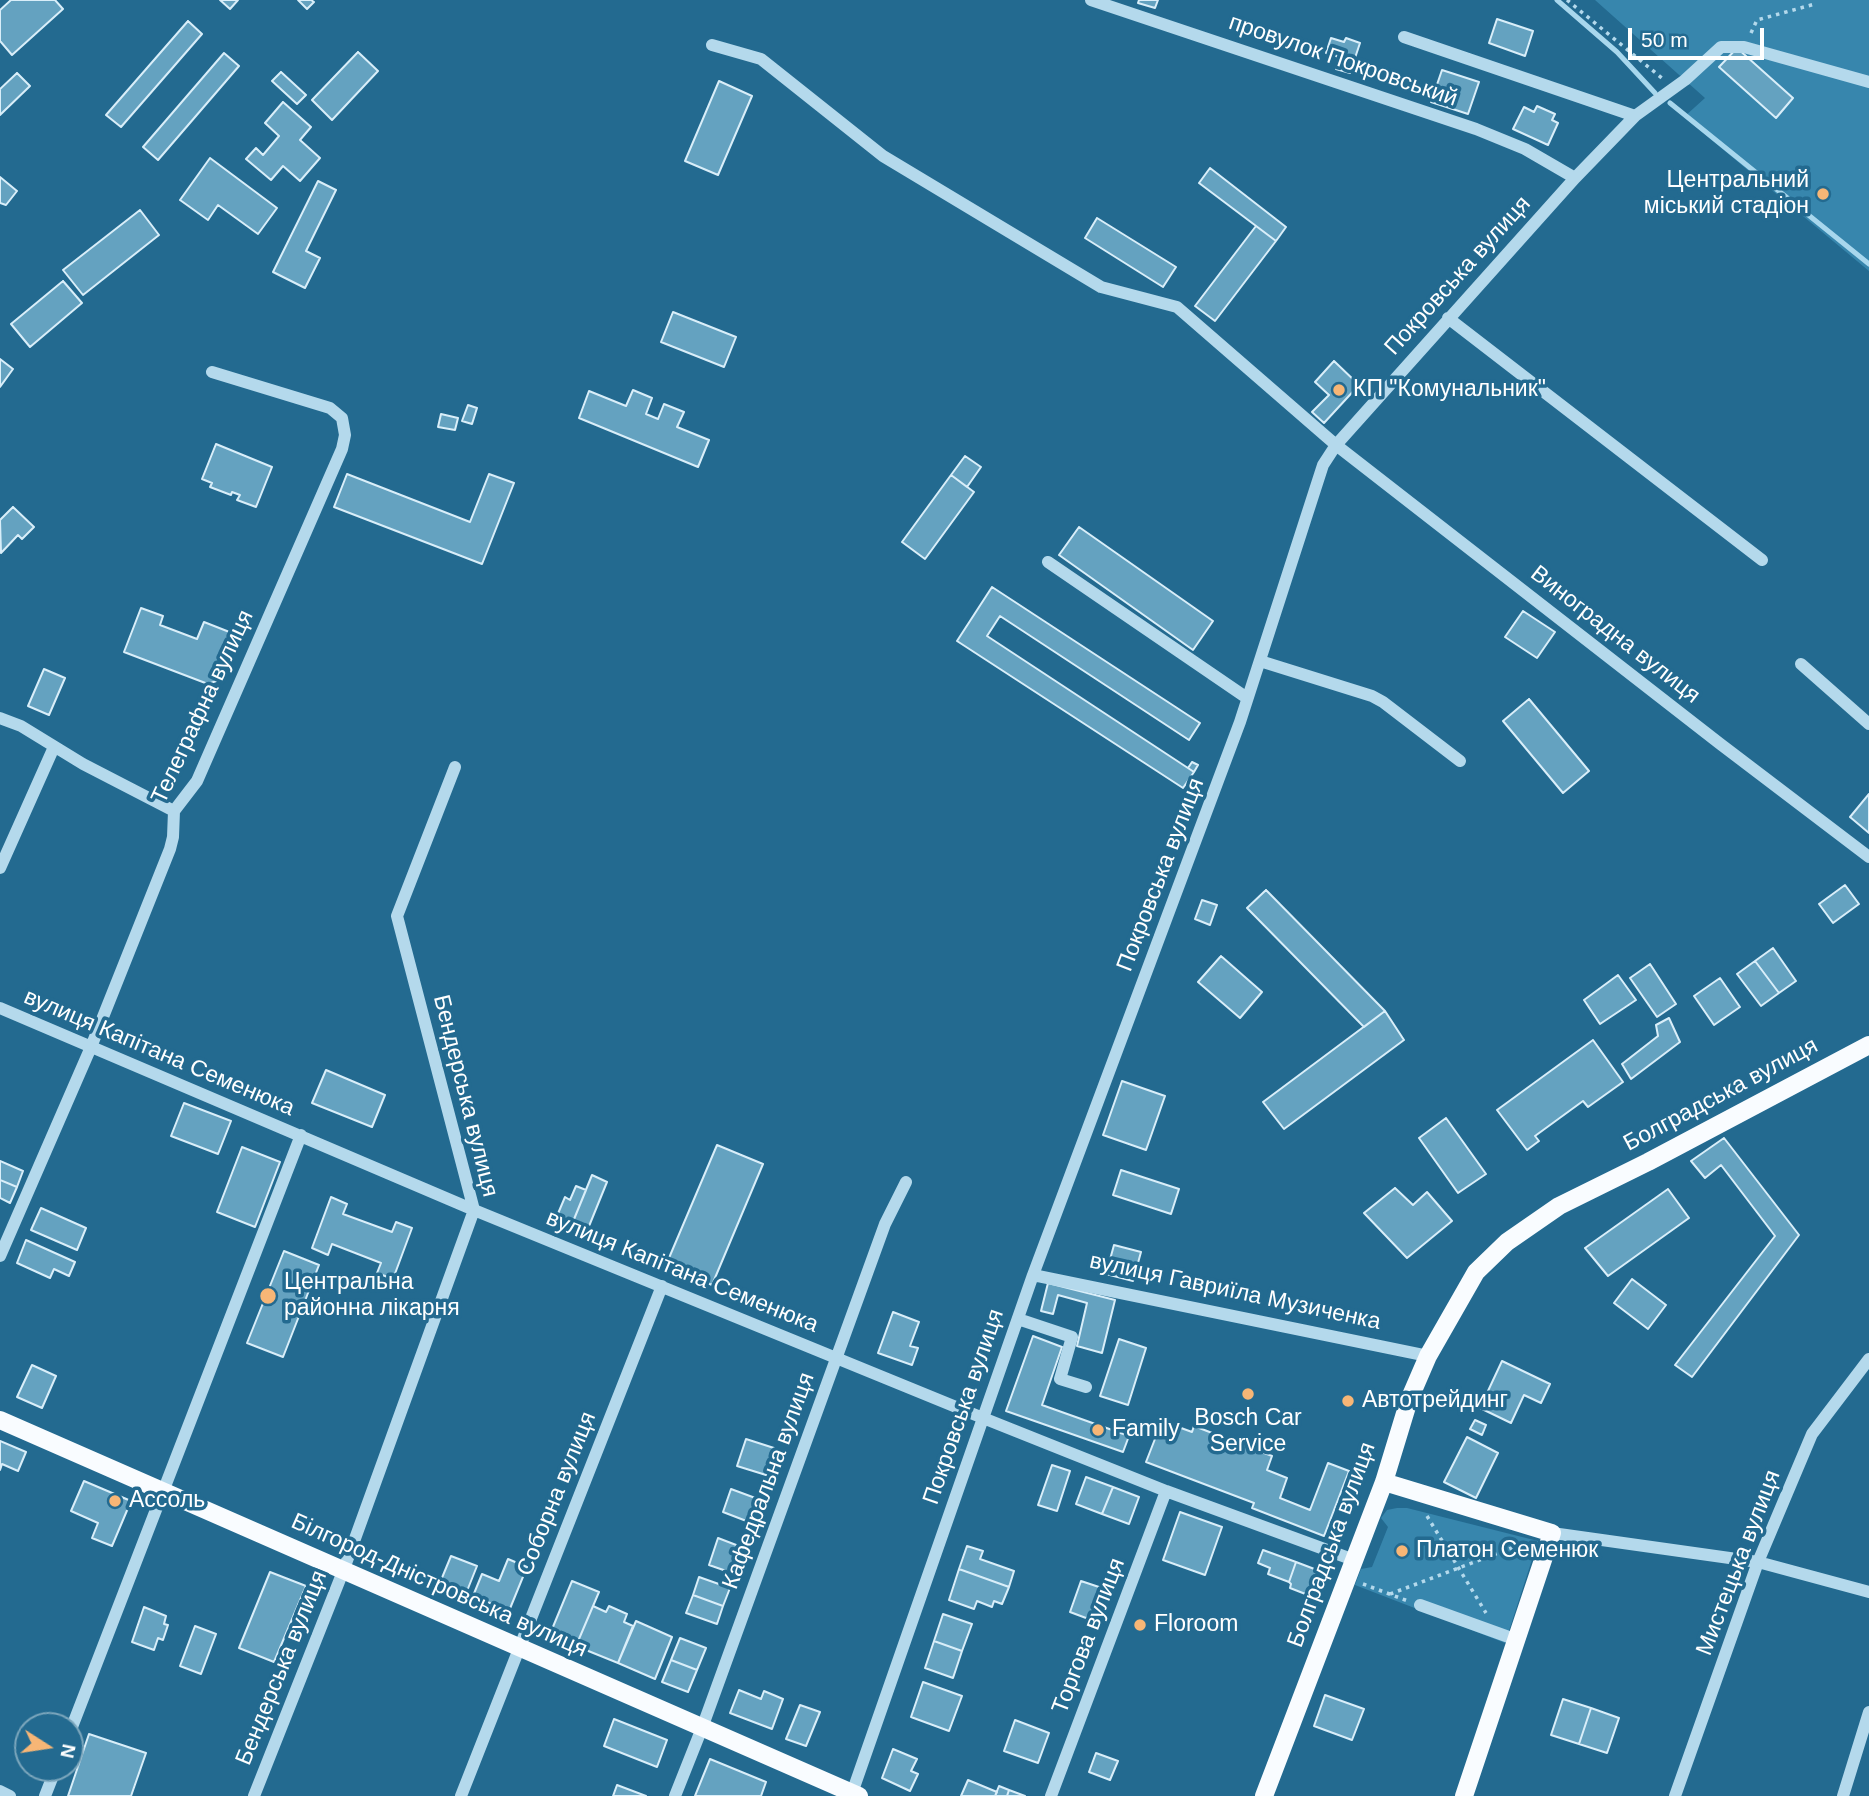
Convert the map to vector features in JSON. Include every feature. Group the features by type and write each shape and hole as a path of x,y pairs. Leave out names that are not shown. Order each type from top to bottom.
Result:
{"main road":[{"name":"Болградська вулиця","path":"1264,1796 1384,1482 1409,1400 1428,1356 1476,1272 1507,1242 1559,1206 1869,1045"},
{"name":"Білгород-Дністровська вулиця","path":"0,1420 854,1795"},
{"path":"1384,1482 1552,1533 1464,1796"}],"street":[{"name":"провулок Покровський","path":"1091,0 1476,129 1525,149 1575,178"},
{"name":"провулок Покровський","path":"1404,37 1635,116"},
{"name":"Виноградна вулиця","path":"712,45 761,59 883,156 1101,288 1177,307 1336,445 1869,857"},
{"name":"Покровська вулиця","path":"854,1795 1033,1275 1222,772 1323,465 1336,445 1575,178 1635,116 1680,84 1721,47 1744,47 1869,82"},
{"path":"1448,318 1762,560"},
{"name":"Телеграфна вулиця","path":"0,1256 91,1047 170,849 174,811 197,781 342,449 345,435 342,418 330,408 212,372"},
{"path":"1048,562 1247,698"},
{"path":"1260,661 1372,696 1460,761"},
{"path":"1801,664 1869,724"},
{"path":"0,718 21,726 83,764 174,811"},
{"path":"0,868 54,747"},
{"name":"Бендерська вулиця","path":"254,1796 344,1569 474,1210 397,916 455,767"},
{"name":"вулиця Капітана Семенюка","path":"0,1008 474,1210 983,1418 1166,1491 1354,1560"},
{"path":"78,1712 301,1135"},
{"name":"Кафедральна вулиця","path":"675,1795 702,1728 885,1224 906,1182"},
{"name":"вулиця Гавриїла Музиченка","path":"1033,1275 1428,1356"},
{"name":"Соборна вулиця","path":"461,1796 662,1286"},
{"path":"1018,1319 1072,1337 1060,1379 1086,1387"},
{"name":"Мистецька вулиця","path":"1675,1796 1758,1562 1812,1434 1869,1359"},
{"name":"Торгова вулиця","path":"1051,1796 1166,1491"},
{"path":"1552,1533 1758,1562 1869,1592"},
{"path":"1420,1605 1517,1640"},
{"path":"1843,1796 1863,1755 1869,1712"},
{"path":"0,1791 10,1796"}],"path":[{"path":"1567,0 1680,84"},
{"path":"1757,20 1815,4"},
{"path":"1427,1516 1499,1633"},
{"path":"1390,1594 1552,1533"},
{"path":"1356,1582 1420,1605"}],"shaded area":[{"name":"Центральний міський стадіон","path":"1595,0 1869,0 1869,271 1684,117 1705,98"},
{"path":"1407,1508 1538,1541 1505,1643 1355,1585 1361,1569 1372,1567 1388,1527 1381,1518 1387,1510"}],"building":[{"path":"11,0 55,0 63,9 12,55 0,41 0,10"},
{"path":"220,0 238,0 230,9"},
{"path":"298,0 311,0 314,2 307,9"},
{"path":"1139,0 1158,0 1155,8 1138,3"},
{"path":"1497,19 1533,31 1525,56 1489,43"},
{"path":"188,21 202,34 121,127 106,115"},
{"path":"1331,38 1344,42 1346,38 1360,43 1350,73 1336,69 1339,57 1326,53"},
{"path":"1737,48 1793,98 1776,118 1719,67"},
{"path":"358,52 378,71 332,120 312,100"},
{"path":"224,53 239,66 158,160 143,147"},
{"path":"1442,70 1479,82 1468,114 1431,102"},
{"path":"281,72 306,95 297,104 272,81"},
{"path":"17,73 30,86 0,115 0,89"},
{"path":"719,81 752,96 718,175 685,161"},
{"path":"283,102 311,127 300,140 320,158 300,181 283,166 271,180 246,159 256,148 263,155 279,136 265,123"},
{"path":"1537,106 1555,114 1552,120 1558,123 1548,145 1513,129 1524,107 1534,112"},
{"path":"210,158 277,208 258,234 218,205 208,220 180,200"},
{"path":"1210,168 1286,227 1276,241 1199,183"},
{"path":"0,177 17,191 6,205 0,203"},
{"path":"318,181 336,190 306,251 320,258 305,288 273,272"},
{"path":"140,210 159,235 83,295 63,270"},
{"path":"1097,218 1176,267 1163,287 1085,238"},
{"path":"1256,226 1276,241 1215,321 1195,306"},
{"path":"63,281 82,303 30,347 11,324"},
{"path":"673,312 736,337 724,367 661,342"},
{"path":"0,359 13,369 0,387"},
{"name":"КП \"Комунальник\"","path":"1334,361 1359,385 1324,423 1312,412 1329,395 1315,382"},
{"path":"633,390 652,398 646,414 658,419 664,404 684,412 677,427 709,440 698,467 579,418 589,391 626,406"},
{"path":"468,405 477,408 472,424 462,421"},
{"path":"441,414 458,418 455,430 438,427"},
{"path":"216,444 272,467 256,507 237,500 240,495 232,492 231,495 210,487 212,483 202,479"},
{"path":"965,456 981,467 967,487 951,475"},
{"path":"347,474 470,522 489,474 514,483 482,564 334,507"},
{"path":"951,475 974,492 925,559 902,542"},
{"path":"13,507 34,527 22,539 18,535 1,553 0,520"},
{"path":"1079,527 1213,621 1193,650 1059,555"},
{"path":"992,587 1200,723 1189,740 1000,616 987,636 1194,772 1183,788 957,641"},
{"path":"141,608 163,616 160,625 197,639 204,622 237,635 219,680 208,684 124,652"},
{"path":"1523,611 1555,632 1537,658 1505,637"},
{"path":"44,669 65,678 49,715 28,706"},
{"path":"1529,699 1589,771 1563,793 1503,721"},
{"path":"1192,762 1198,765 1194,772 1188,768"},
{"path":"1869,794 1869,833 1850,817"},
{"path":"1845,885 1859,904 1833,923 1819,904"},
{"path":"1266,890 1385,1011 1364,1027 1247,908"},
{"path":"1202,900 1217,905 1210,925 1195,919"},
{"path":"1773,948 1796,981 1779,993 1755,961"},
{"path":"1221,956 1262,992 1240,1018 1198,982"},
{"path":"1755,961 1779,993 1761,1006 1737,974"},
{"path":"1650,964 1676,1004 1657,1017 1630,978"},
{"path":"1618,975 1636,1000 1600,1024 1584,1000"},
{"path":"1720,978 1740,1007 1714,1025 1694,996"},
{"path":"1385,1011 1404,1040 1284,1129 1263,1102"},
{"path":"1669,1018 1680,1042 1631,1079 1622,1064 1658,1036 1656,1025"},
{"path":"1593,1040 1623,1082 1588,1107 1583,1101 1535,1136 1539,1141 1527,1150 1497,1110"},
{"path":"326,1070 385,1095 372,1127 312,1103"},
{"path":"1122,1081 1165,1096 1146,1150 1103,1135"},
{"path":"184,1103 231,1121 218,1154 171,1136"},
{"path":"1446,1118 1486,1174 1458,1193 1419,1138"},
{"path":"1724,1138 1799,1235 1692,1377 1675,1365 1775,1236 1721,1165 1705,1178 1691,1161"},
{"path":"717,1145 763,1164 712,1285 666,1265"},
{"path":"242,1147 280,1162 255,1227 217,1212"},
{"path":"0,1161 23,1171 17,1187 0,1180"},
{"path":"1121,1170 1179,1189 1171,1214 1113,1195"},
{"path":"592,1175 607,1182 585,1236 570,1229"},
{"path":"0,1180 17,1187 10,1203 0,1198"},
{"path":"576,1186 586,1190 570,1229 554,1223 565,1197 570,1200"},
{"path":"1395,1188 1413,1205 1427,1192 1452,1221 1407,1258 1364,1213"},
{"path":"1668,1189 1689,1218 1608,1276 1585,1248"},
{"path":"331,1197 347,1204 343,1214 392,1232 396,1222 412,1228 393,1279 377,1273 381,1263 332,1244 328,1255 312,1248"},
{"path":"41,1208 86,1228 77,1250 31,1230"},
{"path":"26,1240 75,1262 69,1276 54,1269 50,1278 17,1263"},
{"path":"1114,1245 1141,1252 1133,1281 1106,1274"},
{"path":"284,1251 319,1265 283,1357 247,1343"},
{"path":"1632,1279 1666,1305 1648,1329 1614,1303"},
{"path":"1048,1283 1115,1300 1102,1353 1077,1346 1087,1303 1058,1295 1053,1314 1041,1311"},
{"path":"893,1312 919,1322 910,1346 918,1348 912,1365 878,1353"},
{"path":"1033,1336 1062,1347 1042,1405 1129,1436 1123,1452 1006,1411"},
{"path":"1119,1339 1146,1348 1128,1405 1100,1396"},
{"path":"1502,1361 1550,1384 1541,1403 1524,1395 1511,1423 1480,1408"},
{"path":"32,1365 56,1376 42,1408 17,1397"},
{"path":"1475,1420 1486,1425 1482,1435 1470,1429"},
{"path":"1162,1421 1192,1432 1194,1426 1272,1456 1267,1470 1287,1478 1280,1498 1310,1510 1328,1463 1349,1471 1324,1536 1252,1508 1254,1503 1146,1462"},
{"path":"1467,1437 1498,1453 1476,1498 1444,1482"},
{"path":"746,1439 774,1448 766,1475 737,1466"},
{"path":"0,1441 26,1452 18,1471 2,1464 0,1470"},
{"path":"1052,1465 1070,1471 1057,1511 1038,1505"},
{"path":"1086,1477 1113,1487 1102,1514 1076,1504"},
{"path":"84,1481 131,1501 112,1546 92,1538 98,1523 71,1511"},
{"path":"1113,1487 1139,1497 1129,1524 1102,1514"},
{"path":"731,1489 758,1499 749,1522 723,1512"},
{"path":"1180,1512 1222,1527 1205,1575 1163,1560"},
{"path":"718,1538 744,1548 735,1574 709,1565"},
{"path":"967,1546 983,1551 980,1559 1014,1571 1009,1587 959,1569"},
{"path":"1263,1550 1296,1562 1289,1582 1268,1574 1270,1568 1258,1563"},
{"path":"451,1556 477,1566 465,1596 439,1585"},
{"path":"508,1559 527,1567 509,1611 473,1596 482,1574 499,1581"},
{"path":"1296,1562 1317,1570 1308,1595 1290,1588 1289,1582"},
{"path":"959,1569 1009,1587 1002,1604 994,1601 992,1607 977,1601 974,1609 949,1600"},
{"path":"270,1572 306,1586 274,1662 239,1648"},
{"path":"699,1577 730,1588 723,1606 693,1595"},
{"path":"572,1581 599,1592 576,1646 550,1634"},
{"path":"1081,1581 1105,1589 1094,1621 1070,1612"},
{"path":"693,1595 723,1606 717,1624 686,1613"},
{"path":"593,1606 606,1612 609,1606 627,1614 624,1622 633,1626 618,1663 576,1646"},
{"path":"144,1607 166,1616 164,1624 168,1625 163,1640 158,1638 154,1650 132,1642"},
{"path":"943,1614 972,1624 962,1651 934,1641"},
{"path":"636,1621 672,1637 655,1679 618,1663"},
{"path":"195,1626 216,1634 201,1674 180,1666"},
{"path":"680,1638 706,1648 697,1670 671,1660"},
{"path":"934,1641 962,1651 953,1678 925,1668"},
{"path":"671,1660 697,1670 688,1692 662,1682"},
{"path":"923,1682 962,1696 949,1731 911,1717"},
{"path":"739,1690 761,1699 764,1691 783,1699 772,1729 730,1713"},
{"path":"1325,1695 1364,1709 1352,1740 1314,1726"},
{"path":"1563,1699 1591,1708 1579,1744 1551,1735"},
{"path":"800,1705 820,1712 806,1746 786,1739"},
{"path":"1591,1708 1619,1718 1607,1753 1579,1744"},
{"path":"614,1719 667,1740 657,1767 604,1746"},
{"path":"1015,1720 1049,1733 1038,1763 1004,1751"},
{"path":"89,1734 146,1753 131,1796 68,1796 73,1782 84,1782 84,1749"},
{"path":"893,1749 917,1759 911,1771 918,1774 910,1791 882,1778"},
{"path":"1096,1753 1118,1761 1110,1780 1089,1772"},
{"path":"710,1759 766,1782 761,1796 695,1796"},
{"path":"968,1780 997,1792 995,1796 961,1796"},
{"path":"617,1785 646,1796 613,1796"},
{"path":"999,1786 1009,1790 1007,1796 995,1796"},
{"path":"1009,1790 1025,1796 1007,1796"}],"waterway":[{"path":"1557,0 1617,52 1655,93"},
{"path":"1670,103 1869,264"}],"place":[{"name":"Центральний міський стадіон","path":"1823,194"},
{"name":"КП \"Комунальник\"","path":"1339,390"},
{"name":"Центральна районна лікарня","path":"268,1296"},
{"name":"Bosch Car Service","path":"1248,1394"},
{"name":"Автотрейдинг","path":"1348,1401"},
{"name":"Family","path":"1098,1430"},
{"name":"Ассоль","path":"115,1501"},
{"name":"Платон Семенюк","path":"1402,1551"},
{"name":"Floroom","path":"1140,1625"}]}
